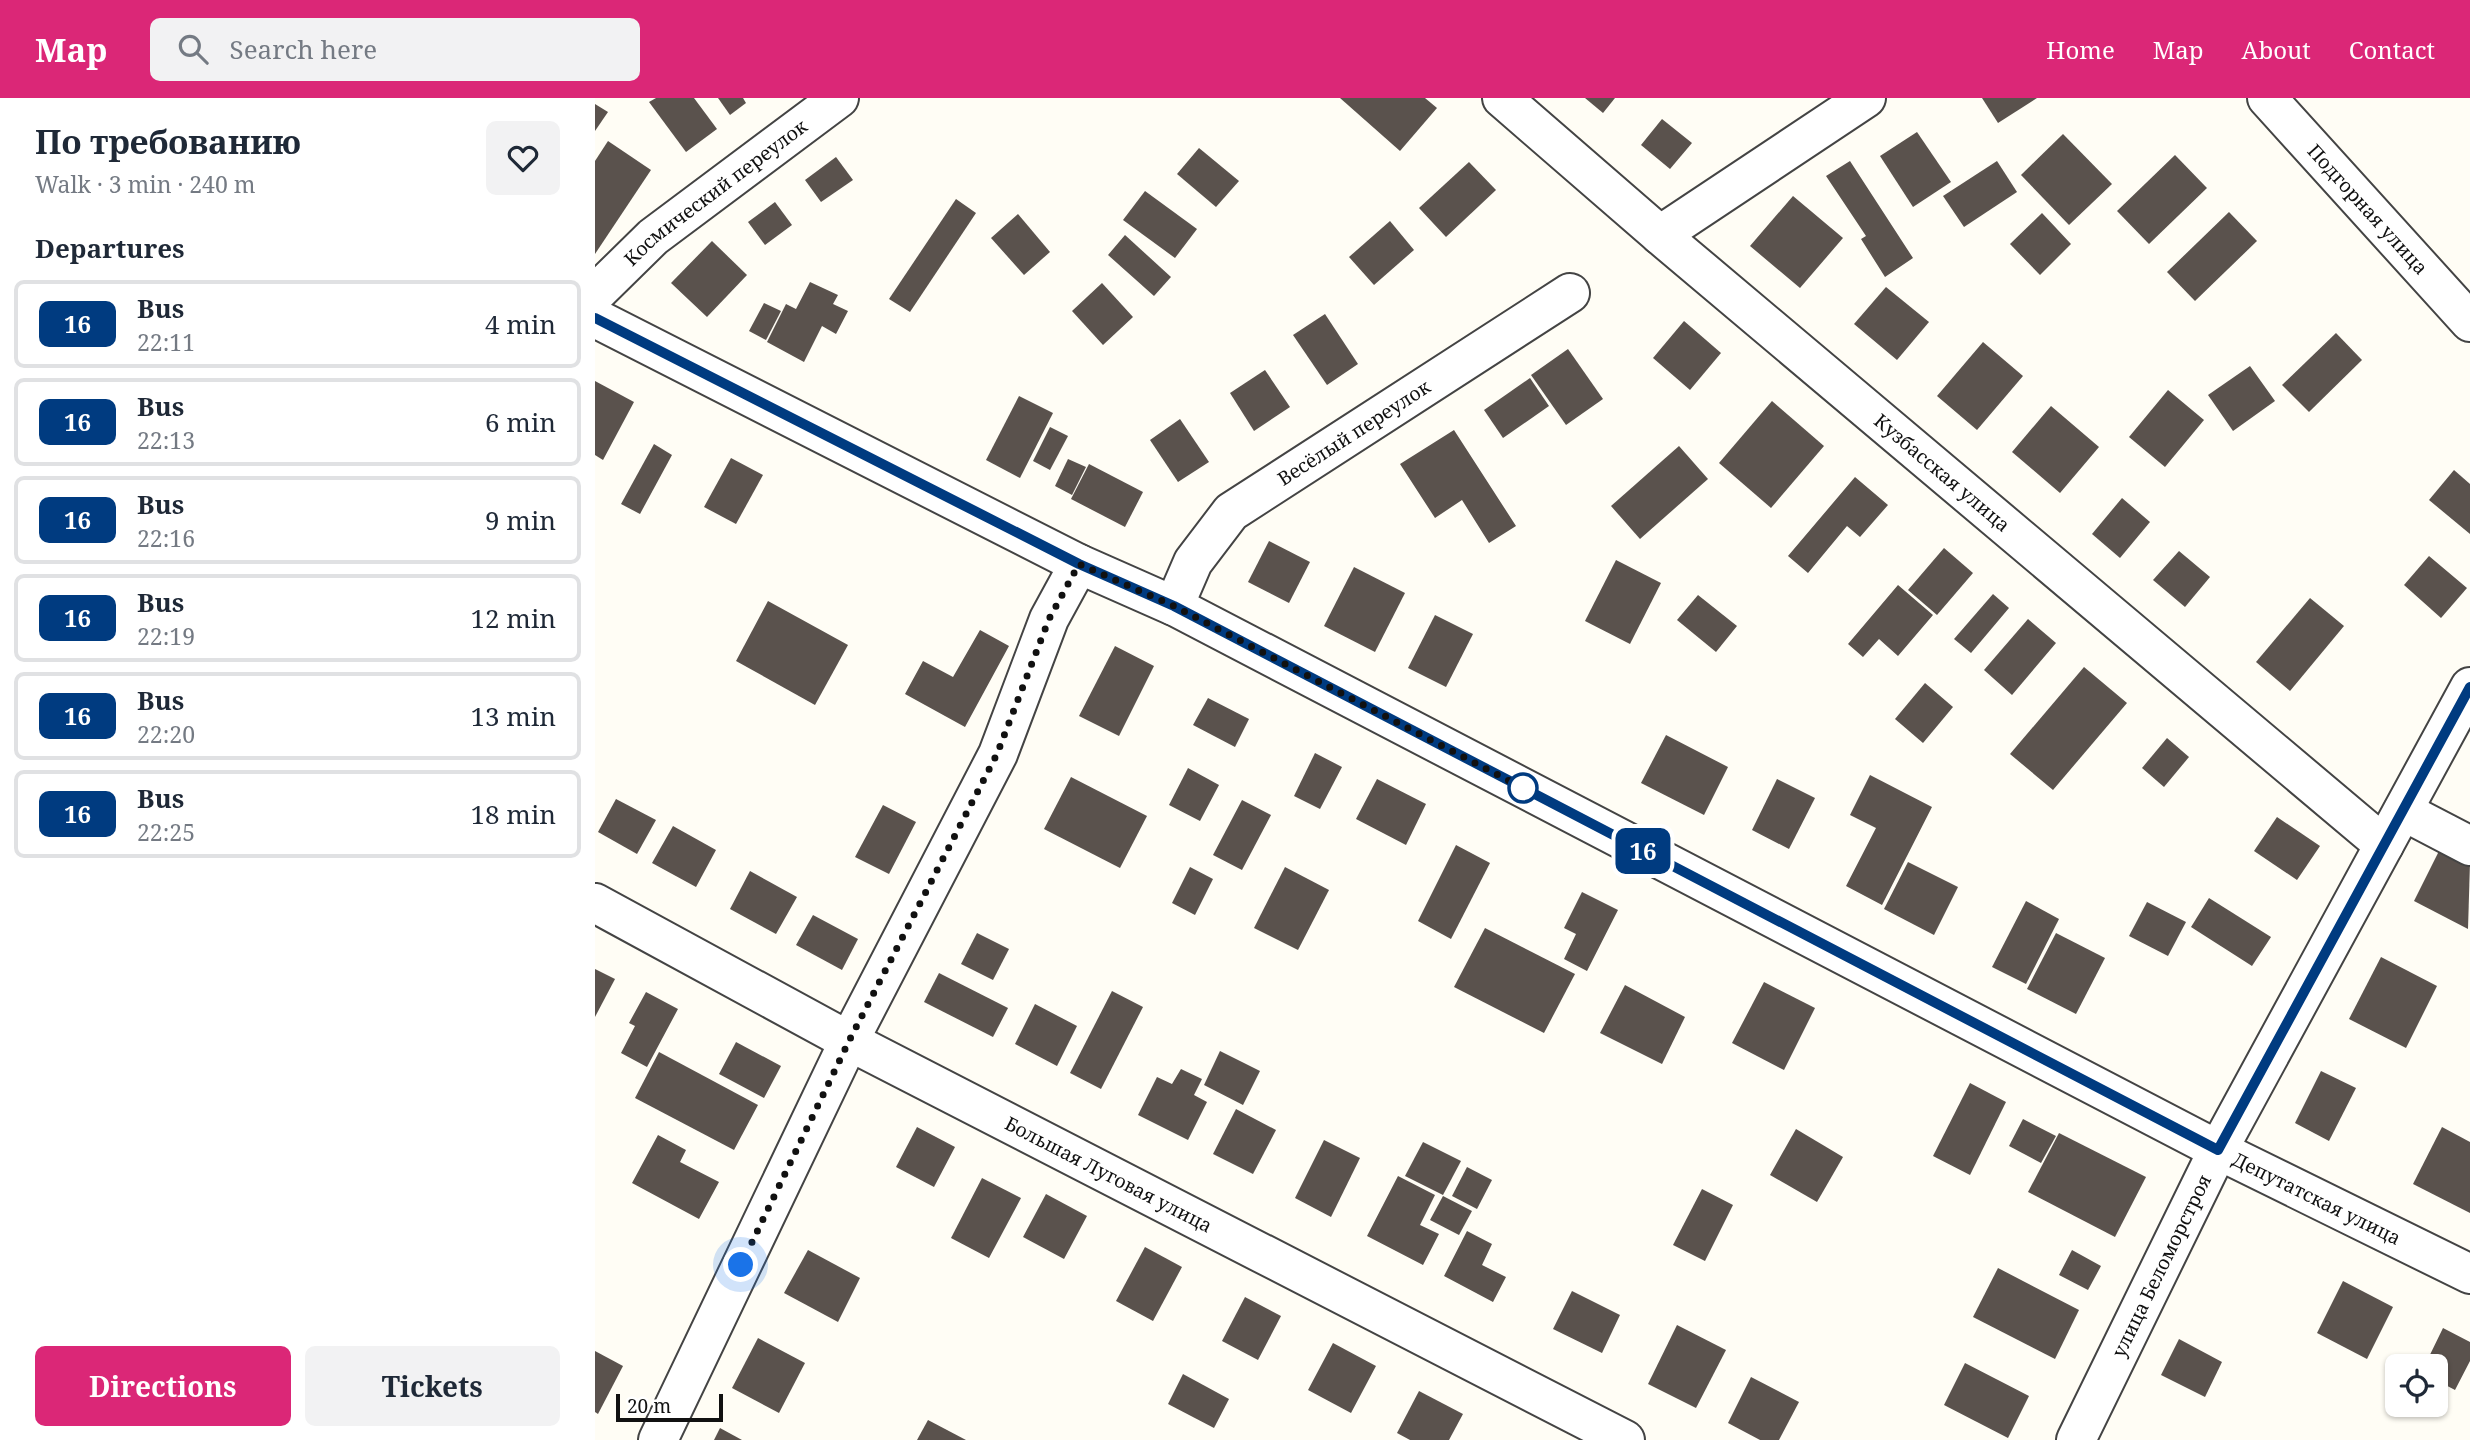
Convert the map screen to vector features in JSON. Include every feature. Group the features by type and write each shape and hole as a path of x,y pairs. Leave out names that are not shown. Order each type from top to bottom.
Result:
{"street":[{"name":"Космический переулок","path":"595,294 653,237 839,98"},
{"name":"Кузбасская улица","path":"1502,98 2384,845"},
{"path":"1660,234 1866,98"},
{"name":"Подгорная улица","path":"2267,98 2470,322"},
{"name":"Весёлый переулок","path":"1174,606 1193,562 1231,512 1570,293"},
{"name":"Депутатская улица","path":"595,318 1079,564 1174,606 2218,1150 2470,1274"},
{"path":"658,1440 849,1041 997,754 1049,619 1079,564"},
{"name":"улица Беломорстроя","path":"2076,1440 2218,1150 2470,687"},
{"path":"2403,811 2470,846"},
{"name":"Большая Луговая улица","path":"595,902 849,1041 1625,1440"}],"building":[{"path":"656,98 694,98 717,129 686,152 649,102"},
{"path":"718,98 743,98 746,103 730,115"},
{"path":"1340,98 1425,98 1437,108 1400,151"},
{"path":"1585,98 1615,98 1603,113"},
{"path":"1982,98 2037,98 1998,123"},
{"path":"595,104 608,112 595,131"},
{"path":"1662,119 1692,143 1670,169 1641,145"},
{"path":"1917,132 1951,182 1913,207 1880,156"},
{"path":"2063,134 2112,184 2069,225 2021,175"},
{"path":"608,141 651,170 595,254 595,161"},
{"path":"1199,148 1239,181 1216,207 1177,174"},
{"path":"2175,155 2207,188 2149,244 2117,211"},
{"path":"836,157 853,180 821,202 805,180"},
{"path":"1850,161 1913,258 1885,277 1861,239 1866,236 1826,176"},
{"path":"1997,161 2017,192 1964,227 1943,196"},
{"path":"1469,162 1496,190 1446,237 1419,208"},
{"path":"1145,191 1197,229 1175,258 1123,220"},
{"path":"1793,196 1843,238 1800,288 1750,246"},
{"path":"956,199 976,213 910,312 889,299"},
{"path":"775,202 792,225 765,245 748,222"},
{"path":"2229,212 2257,241 2195,301 2167,272"},
{"path":"2042,213 2071,244 2040,275 2010,244"},
{"path":"1018,214 1050,252 1024,275 991,238"},
{"path":"1390,221 1414,250 1374,285 1349,257"},
{"path":"1125,235 1171,277 1154,296 1108,255"},
{"path":"712,241 747,275 707,317 671,283"},
{"path":"810,282 838,295 833,304 848,311 836,334 822,326 804,362 767,342 786,304 796,309"},
{"path":"1102,283 1133,317 1103,345 1072,311"},
{"path":"1886,287 1929,322 1897,360 1854,324"},
{"path":"764,303 781,311 766,340 749,331"},
{"path":"1325,314 1358,364 1327,385 1293,335"},
{"path":"1684,321 1721,353 1690,390 1653,358"},
{"path":"2336,333 2362,360 2309,412 2282,385"},
{"path":"1983,342 2023,376 1977,430 1937,396"},
{"path":"1568,349 1603,399 1566,425 1531,375"},
{"path":"2250,366 2275,401 2233,431 2208,395"},
{"path":"1265,370 1290,407 1254,431 1230,393"},
{"path":"1530,378 1549,406 1503,438 1484,410"},
{"path":"595,381 634,402 603,460 595,455"},
{"path":"2168,390 2204,420 2165,467 2129,437"},
{"path":"1019,396 1053,413 1020,478 986,460"},
{"path":"1772,401 1824,446 1771,508 1719,463"},
{"path":"2051,406 2099,447 2060,493 2012,452"},
{"path":"1180,419 1209,462 1178,482 1150,440"},
{"path":"1050,427 1068,436 1050,470 1033,461"},
{"path":"1454,430 1516,526 1489,543 1462,500 1435,518 1400,464"},
{"path":"654,444 672,455 640,514 621,504"},
{"path":"1679,446 1708,479 1640,539 1611,506"},
{"path":"731,458 763,475 736,524 704,507"},
{"path":"1068,459 1086,467 1072,495 1055,486"},
{"path":"1089,464 1143,492 1125,527 1071,499"},
{"path":"2454,470 2470,484 2470,534 2429,500"},
{"path":"1855,477 1888,505 1860,537 1847,526 1808,573 1788,556"},
{"path":"2122,498 2150,522 2120,558 2092,534"},
{"path":"1269,541 1310,562 1289,603 1248,582"},
{"path":"1944,548 1973,573 1937,615 1908,590"},
{"path":"2179,551 2210,577 2185,607 2153,580"},
{"path":"2429,556 2467,588 2441,618 2404,585"},
{"path":"1616,560 1661,583 1630,644 1585,621"},
{"path":"1354,567 1405,593 1375,652 1324,626"},
{"path":"1898,585 1933,615 1898,656 1879,639 1863,657 1848,644"},
{"path":"1993,594 2009,608 1971,653 1954,639"},
{"path":"1698,595 1737,626 1716,652 1677,620"},
{"path":"2310,598 2344,626 2290,691 2256,662"},
{"path":"768,601 848,645 815,705 736,661"},
{"path":"1435,615 1473,634 1446,687 1408,668"},
{"path":"2028,619 2056,643 2012,695 1984,670"},
{"path":"980,630 1009,646 965,727 905,694 923,661 953,677"},
{"path":"1115,646 1154,666 1119,736 1079,716"},
{"path":"2084,667 2127,703 2053,790 2010,754"},
{"path":"1925,683 1953,707 1923,743 1895,719"},
{"path":"1208,698 1249,719 1235,747 1193,725"},
{"path":"1666,735 1728,767 1704,815 1641,783"},
{"path":"2167,738 2189,757 2164,787 2142,768"},
{"path":"1315,753 1342,767 1320,809 1294,796"},
{"path":"1188,768 1219,785 1200,821 1169,805"},
{"path":"1870,775 1932,807 1882,905 1846,886 1876,828 1850,815"},
{"path":"1071,777 1147,816 1120,868 1044,829"},
{"path":"1377,779 1426,804 1406,845 1356,819"},
{"path":"1777,779 1815,798 1789,849 1752,830"},
{"path":"616,799 656,820 637,854 598,832"},
{"path":"1242,800 1271,815 1242,870 1213,855"},
{"path":"883,805 916,822 889,874 855,857"},
{"path":"2277,817 2320,846 2297,880 2254,851"},
{"path":"673,826 716,850 696,887 652,863"},
{"path":"1456,845 1490,863 1451,939 1418,921"},
{"path":"2441,847 2470,862 2468,929 2414,901"},
{"path":"1908,862 1958,887 1934,935 1884,909"},
{"path":"1190,867 1213,879 1195,915 1172,903"},
{"path":"1285,867 1329,890 1298,950 1254,928"},
{"path":"750,871 797,897 776,934 730,909"},
{"path":"1582,892 1618,910 1587,971 1564,959 1576,934 1564,928"},
{"path":"2209,898 2271,937 2252,966 2191,927"},
{"path":"2026,901 2059,919 2026,984 1992,967"},
{"path":"2147,902 2186,922 2168,956 2129,936"},
{"path":"813,915 858,939 842,970 796,945"},
{"path":"1485,928 1575,974 1544,1033 1454,987"},
{"path":"977,933 1009,949 993,980 961,964"},
{"path":"2056,933 2105,958 2076,1014 2027,989"},
{"path":"2381,957 2437,986 2406,1048 2349,1019"},
{"path":"595,969 615,979 595,1017"},
{"path":"939,973 1008,1008 993,1037 924,1002"},
{"path":"1764,982 1815,1008 1784,1070 1732,1043"},
{"path":"1625,985 1685,1017 1662,1064 1600,1033"},
{"path":"1112,991 1143,1007 1101,1089 1070,1073"},
{"path":"646,992 678,1009 647,1067 621,1053 635,1026 629,1023"},
{"path":"1035,1004 1077,1026 1057,1066 1015,1044"},
{"path":"736,1042 781,1066 764,1098 719,1074"},
{"path":"1220,1051 1260,1071 1243,1105 1204,1085"},
{"path":"659,1052 758,1105 734,1150 635,1098"},
{"path":"1181,1069 1202,1079 1194,1095 1207,1102 1188,1140 1138,1115 1157,1077 1172,1084"},
{"path":"2321,1071 2356,1088 2329,1141 2295,1123"},
{"path":"1970,1083 2006,1102 1970,1175 1933,1156"},
{"path":"1236,1109 1276,1130 1253,1174 1213,1154"},
{"path":"2023,1119 2056,1136 2041,1163 2009,1146"},
{"path":"917,1127 955,1147 934,1187 896,1167"},
{"path":"2442,1127 2470,1142 2470,1213 2413,1184"},
{"path":"1796,1129 1843,1157 1817,1202 1770,1175"},
{"path":"2059,1133 2146,1177 2115,1237 2028,1192"},
{"path":"658,1135 686,1150 680,1162 719,1182 699,1219 632,1183"},
{"path":"1324,1140 1360,1158 1331,1217 1295,1198"},
{"path":"1423,1142 1461,1161 1443,1195 1405,1176"},
{"path":"1467,1167 1492,1180 1477,1209 1452,1196"},
{"path":"1398,1176 1435,1195 1420,1225 1439,1234 1423,1265 1367,1236"},
{"path":"982,1178 1021,1198 989,1258 951,1238"},
{"path":"1702,1189 1733,1205 1705,1261 1673,1245"},
{"path":"1046,1194 1087,1216 1064,1259 1023,1237"},
{"path":"1443,1196 1472,1211 1459,1235 1430,1220"},
{"path":"1467,1231 1492,1244 1482,1265 1506,1277 1493,1302 1444,1276"},
{"path":"1145,1247 1182,1267 1153,1321 1116,1301"},
{"path":"808,1250 860,1278 838,1322 784,1293"},
{"path":"2072,1250 2101,1266 2088,1290 2059,1275"},
{"path":"1998,1268 2079,1310 2055,1359 1973,1317"},
{"path":"2343,1281 2393,1307 2367,1359 2317,1333"},
{"path":"1572,1291 1620,1315 1602,1353 1553,1329"},
{"path":"1245,1297 1281,1316 1258,1360 1222,1341"},
{"path":"1677,1325 1726,1350 1696,1408 1648,1384"},
{"path":"2443,1328 2470,1342 2470,1361 2455,1390 2448,1386 2448,1354 2430,1354"},
{"path":"758,1338 805,1363 779,1413 732,1388"},
{"path":"2179,1339 2222,1362 2205,1397 2161,1375"},
{"path":"1333,1343 1376,1366 1351,1413 1308,1390"},
{"path":"595,1351 623,1366 598,1414 595,1412"},
{"path":"1965,1363 2029,1396 2008,1438 1944,1405"},
{"path":"1183,1374 1229,1399 1214,1428 1168,1404"},
{"path":"1751,1377 1799,1402 1779,1440 1760,1440 1728,1423"},
{"path":"1419,1391 1463,1414 1449,1440 1410,1440 1397,1433"},
{"path":"928,1420 966,1440 917,1440"},
{"path":"720,1428 742,1440 714,1440"}],"bus line":[{"name":"16","path":"595,318 1079,564 1174,606 2218,1150 2470,687"}],"route":[{"path":"741,1265 849,1041 997,754 1049,619 1079,564 1174,606 1523,788"}]}
